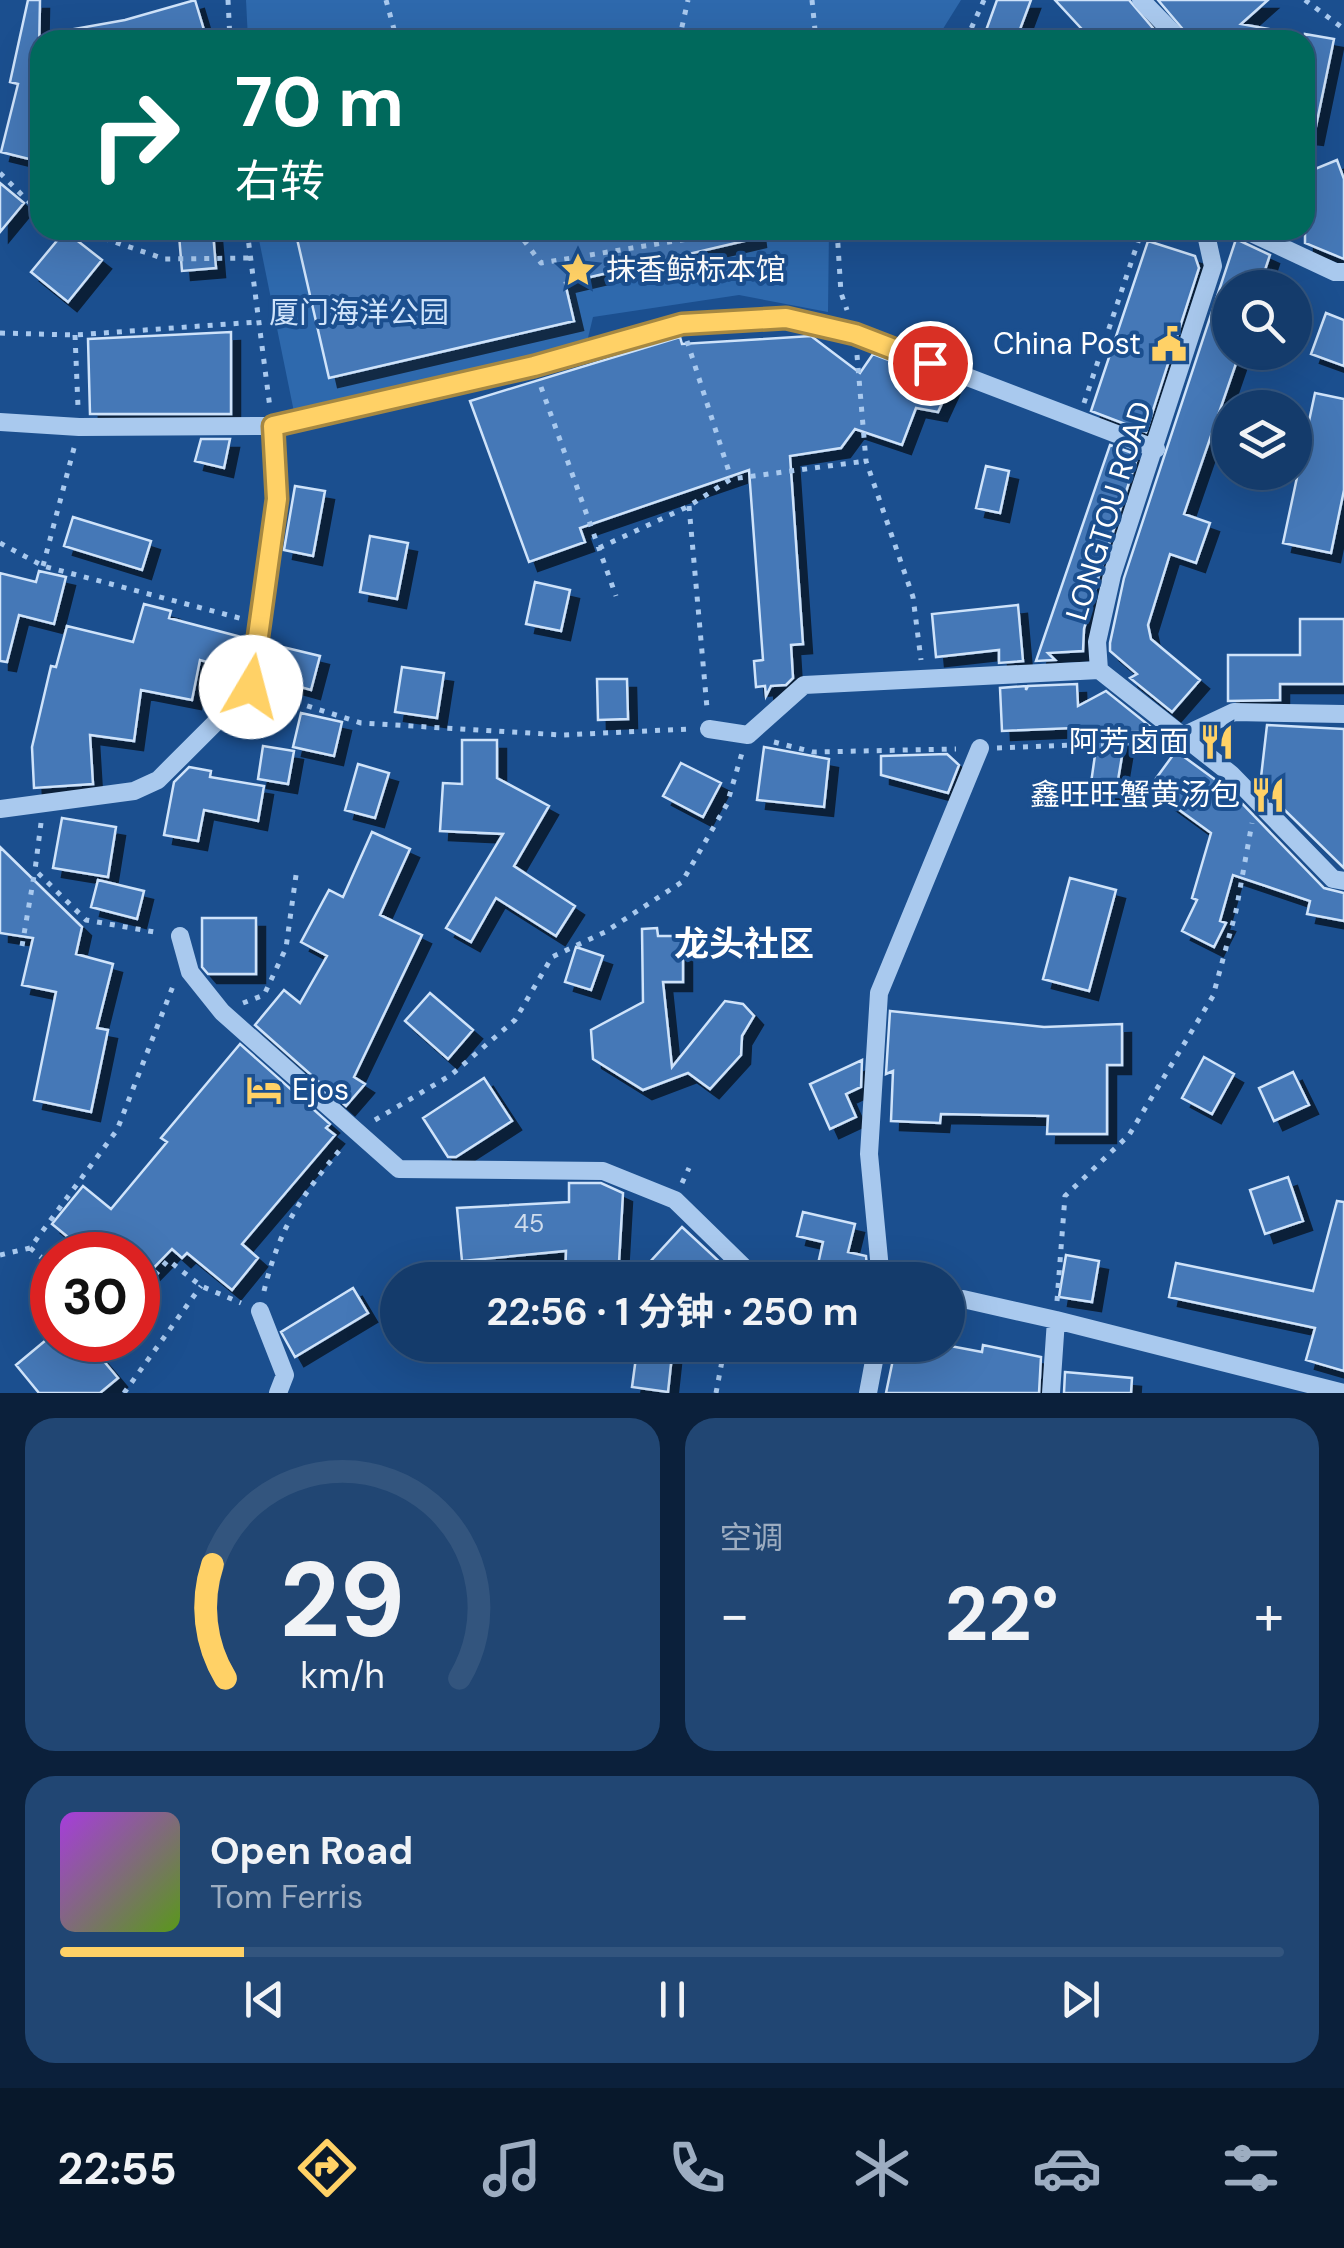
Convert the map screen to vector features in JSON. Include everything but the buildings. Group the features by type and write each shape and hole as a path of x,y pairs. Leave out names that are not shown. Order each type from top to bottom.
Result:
{"street":[{"path":"1141,0 1170,30"},
{"name":"LONGTOU ROAD","path":"1099,670 1097,642 1112,575 1213,266 1207,240"},
{"path":"1266,240 1334,272 1344,272"},
{"path":"0,422 79,427 273,426 534,366 682,324 786,318 855,334 1156,450"},
{"path":"0,809 134,791 158,780 251,687 277,499 273,426"},
{"path":"709,728 748,735 804,685 1099,670 1183,736 1260,804 1333,879 1344,881"},
{"path":"1183,736 1234,712 1344,714"},
{"path":"879,1262 869,1154 879,993 980,748"},
{"path":"180,936 190,972 222,1012 399,1169 604,1171 675,1200 739,1262"},
{"path":"965,1300 1344,1393"},
{"path":"260,1311 285,1374 278,1393"},
{"path":"1051,1393 1056,1320"},
{"path":"868,1393 874,1362"}],"path":[{"path":"228,0 230,30"},
{"path":"386,0 394,30"},
{"path":"680,30 688,0"},
{"path":"812,0 815,30"},
{"path":"970,30 984,0"},
{"path":"1305,0 1344,29"},
{"path":"0,173 30,203"},
{"path":"108,240 164,259 250,258"},
{"path":"248,240 273,426"},
{"path":"524,240 541,263 681,240"},
{"path":"839,240 842,293 855,334 866,461 914,597 923,678"},
{"path":"1079,420 1139,240"},
{"path":"0,333 75,334 258,322"},
{"path":"682,324 731,480"},
{"path":"43,566 79,427 75,334"},
{"path":"534,366 616,596"},
{"path":"599,548 690,506 731,480 866,461"},
{"path":"251,687 361,723 562,735 709,728 690,506"},
{"path":"0,543 43,566 260,623"},
{"path":"160,1270 168,1260 202,1286 260,1311 276,1242 296,1202 355,1131 451,1075 515,1020 552,958 605,932 682,882 728,804 748,735"},
{"path":"1056,1320 1065,1196 1129,1135 1214,996 1236,912 1246,836 1260,804"},
{"path":"22,946 43,806"},
{"path":"222,1012 264,994 286,948 298,868"},
{"path":"35,870 86,920 180,936"},
{"path":"42,1232 117,1130 174,983"},
{"path":"0,1255 30,1248"},
{"path":"124,1393 202,1286"},
{"path":"716,1393 722,1362"}],"green space":[{"path":"246,0 961,0 942,30 248,30"},
{"name":"厦门海洋公园","path":"259,240 829,240 828,312 739,295 593,317 586,346 294,412"}],"place":[{"name":"抹香鲸标本馆","path":"578,270"},
{"name":"China Post","path":"1169,344"},
{"name":"阿芳卤面","path":"1217,742"},
{"name":"鑫旺旺蟹黄汤包","path":"1268,795"},
{"name":"Ejos","path":"264,1090"}],"district":[{"name":"龙头社区","path":"744,944"}],"route":[{"path":"251,687 277,499 273,426 534,366 682,324 786,318 855,334 930,363"}]}
